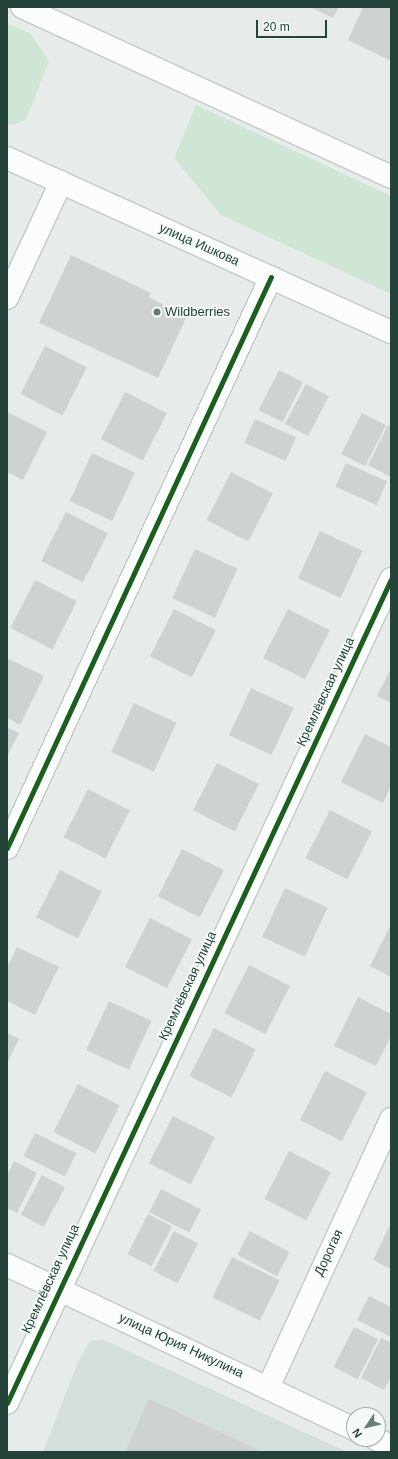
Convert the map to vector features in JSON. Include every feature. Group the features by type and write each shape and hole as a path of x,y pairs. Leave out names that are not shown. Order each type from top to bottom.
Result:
{"street":[{"path":"22,7 391,177"},
{"name":"улица Ишкова","path":"7,158 391,332"},
{"path":"7,298 61,182"},
{"path":"7,848 270,277"},
{"name":"Кремлёвская улица","path":"7,1402 391,579"},
{"name":"Дорогая","path":"268,1388 391,1119"},
{"name":"улица Юрия Никулина","path":"7,1265 346,1425"}],"shaded area":[{"path":"104,1340 347,1452 43,1452 78,1362 90,1341"}],"green space":[{"path":"7,23 31,34 49,61 26,120 12,125 7,123"},
{"path":"196,105 391,196 391,294 221,215 174,158"}],"building":[{"path":"310,7 339,7 333,18"},
{"path":"363,7 391,7 391,55 389,60 348,40"},
{"path":"71,255 151,293 148,297 187,316 158,378 39,323"},
{"path":"45,346 87,367 62,415 20,394"},
{"path":"279,370 303,382 283,422 259,410"},
{"path":"306,384 329,396 308,436 285,424"},
{"path":"125,392 167,413 143,461 101,439"},
{"path":"7,412 47,432 23,480 7,472"},
{"path":"362,413 386,425 365,466 341,454"},
{"path":"255,419 296,437 286,461 244,443"},
{"path":"388,425 391,427 391,477 368,465"},
{"path":"92,453 135,473 112,521 70,501"},
{"path":"346,463 387,481 377,505 335,487"},
{"path":"231,472 273,493 248,541 206,520"},
{"path":"66,512 108,533 83,582 41,561"},
{"path":"320,531 363,551 341,598 298,578"},
{"path":"195,549 238,569 215,618 172,598"},
{"path":"35,580 77,601 52,649 10,628"},
{"path":"174,609 216,630 192,678 150,656"},
{"path":"288,609 330,630 305,679 263,658"},
{"path":"7,658 44,676 20,725 7,718"},
{"path":"391,668 391,703 377,696"},
{"path":"251,688 294,708 272,755 229,735"},
{"path":"134,703 177,723 154,772 111,752"},
{"path":"7,727 19,733 7,757"},
{"path":"365,734 391,747 391,786 383,803 341,782"},
{"path":"217,763 259,784 235,832 193,810"},
{"path":"88,789 130,810 105,858 63,837"},
{"path":"330,810 372,831 347,879 305,858"},
{"path":"182,849 224,870 200,918 158,896"},
{"path":"60,870 102,891 78,939 36,917"},
{"path":"285,888 328,908 305,957 262,937"},
{"path":"150,918 192,939 167,988 125,967"},
{"path":"391,924 391,977 370,966"},
{"path":"17,947 59,967 35,1015 7,1001 7,967"},
{"path":"249,965 290,986 265,1034 224,1013"},
{"path":"358,997 391,1014 391,1036 376,1066 334,1046"},
{"path":"109,1001 152,1021 129,1070 86,1050"},
{"path":"214,1028 256,1049 231,1097 189,1076"},
{"path":"7,1033 19,1039 7,1064"},
{"path":"325,1071 367,1092 342,1141 300,1120"},
{"path":"78,1084 120,1105 95,1153 53,1132"},
{"path":"173,1116 215,1137 191,1185 149,1163"},
{"path":"35,1133 76,1153 65,1177 24,1156"},
{"path":"289,1151 331,1172 306,1220 264,1199"},
{"path":"14,1161 37,1173 17,1213 7,1208 7,1175"},
{"path":"42,1175 65,1187 44,1227 21,1215"},
{"path":"161,1189 201,1209 189,1233 149,1212"},
{"path":"148,1214 172,1226 152,1266 128,1254"},
{"path":"391,1223 391,1269 373,1260"},
{"path":"174,1231 198,1243 178,1283 154,1271"},
{"path":"250,1231 290,1252 277,1276 237,1255"},
{"path":"232,1257 280,1280 260,1321 212,1297"},
{"path":"369,1296 391,1307 391,1337 357,1320"},
{"path":"354,1327 378,1339 358,1379 334,1367"},
{"path":"381,1338 391,1343 391,1377 384,1390 361,1378"},
{"path":"149,1399 263,1452 125,1452"}],"cycle path":[{"path":"7,848 271,277"},
{"path":"7,1403 391,579"}],"place":[{"name":"Wildberries","path":"157,312"}]}
